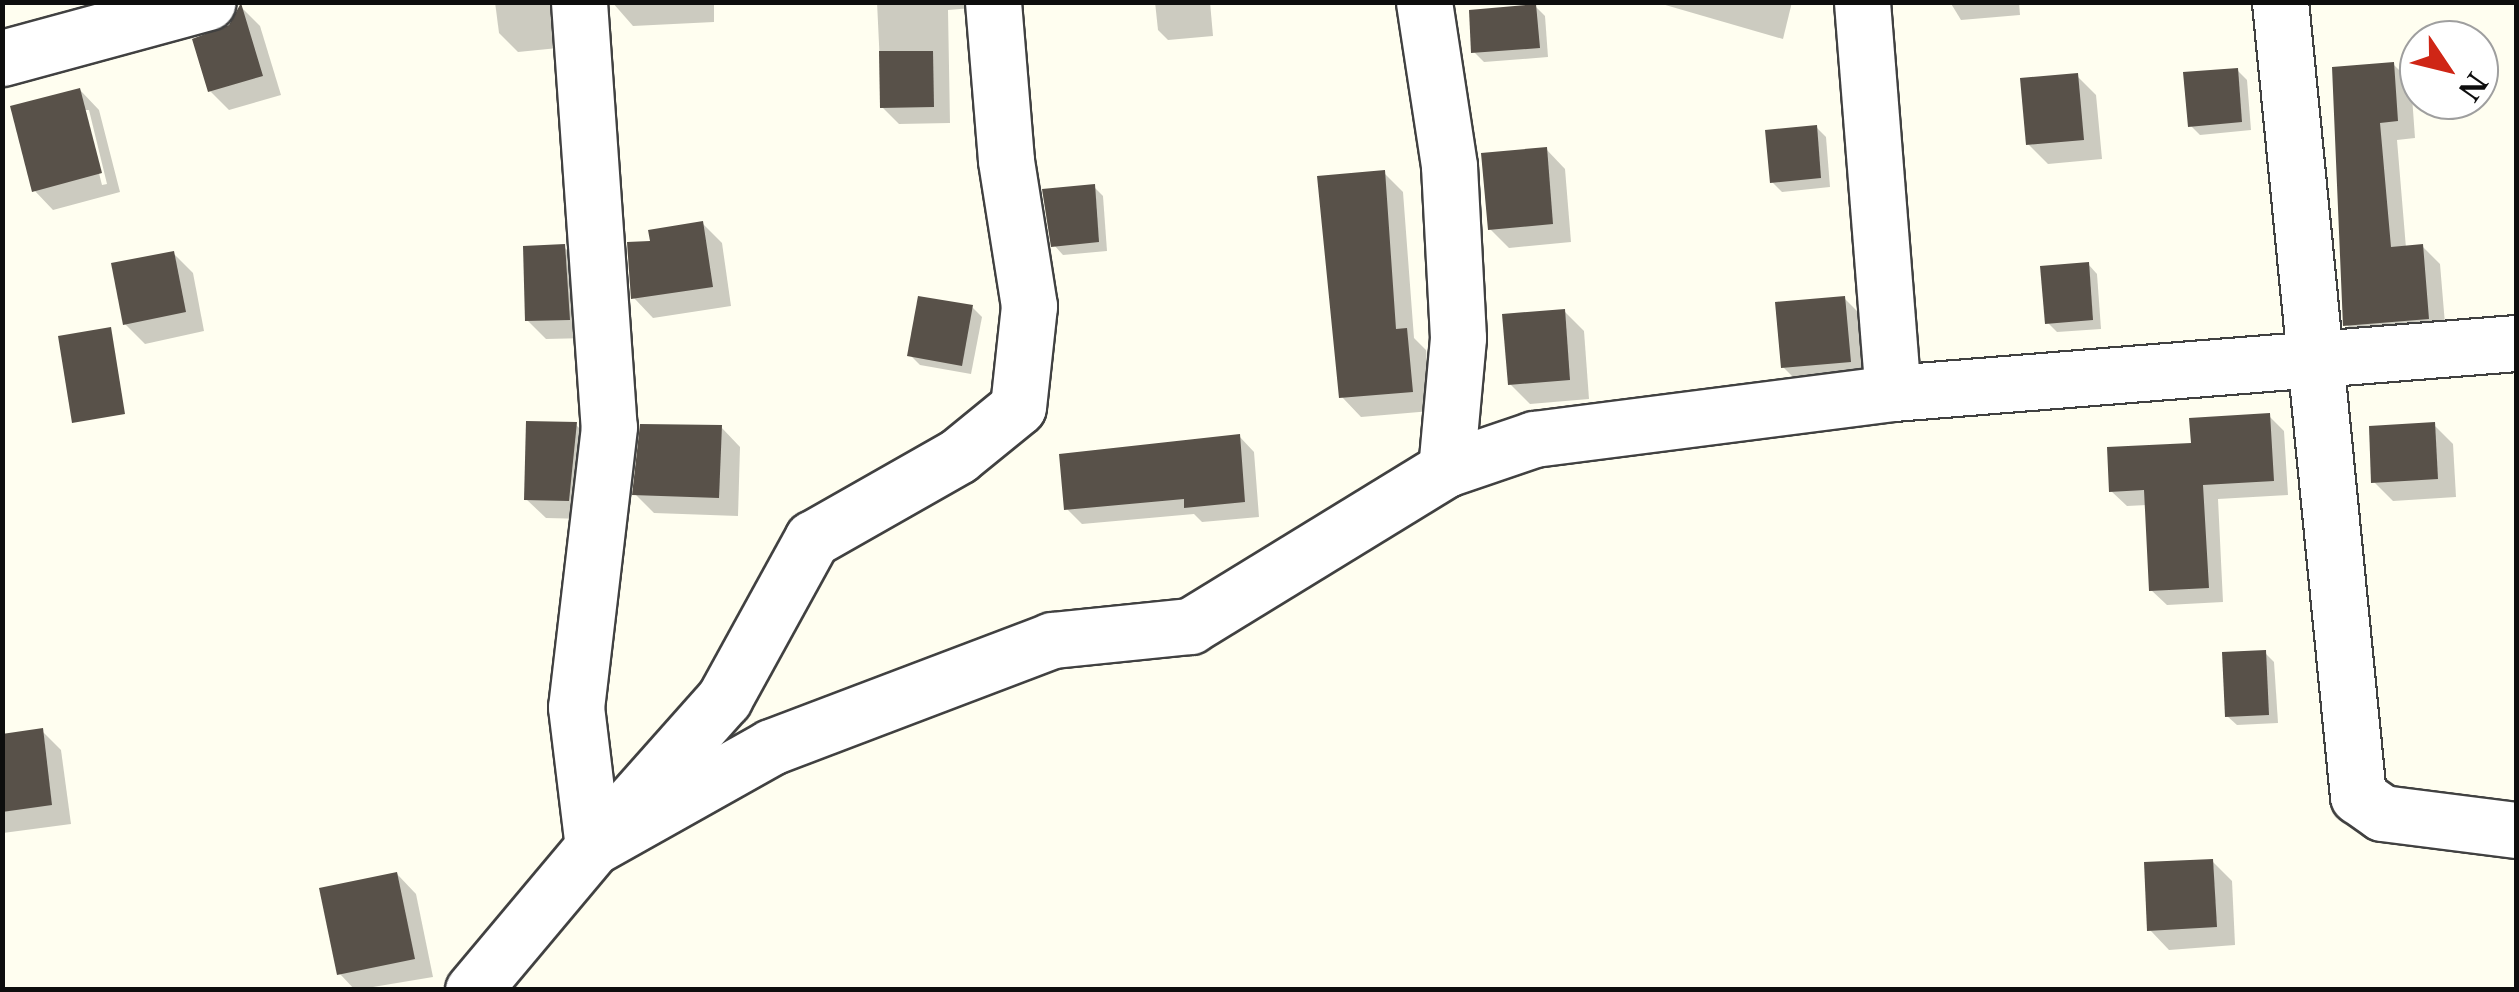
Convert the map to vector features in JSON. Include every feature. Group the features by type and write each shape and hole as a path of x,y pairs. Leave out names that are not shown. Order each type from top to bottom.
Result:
{"street":[{"path":"2,58 208,2"},
{"path":"579,2 609,428 576,707 593,846"},
{"path":"473,990 593,846 724,699 812,539 958,456 1018,407 1029,306 1006,160 993,2"},
{"path":"1424,2 1449,166 1458,338 1446,468"},
{"path":"1862,2 1893,393"},
{"path":"2280,2 2358,796 2382,813 2516,830"},
{"path":"593,846 771,748 1052,640 1190,626 1446,468 1534,440 1893,393 2516,343"}],"building":[{"path":"241,3 263,76 208,92 192,39 229,25"},
{"path":"1536,4 1540,48 1471,53 1469,10"},
{"path":"879,51 933,51 934,107 880,108"},
{"path":"2394,62 2398,121 2380,123 2391,247 2423,244 2429,319 2343,326 2332,67"},
{"path":"2238,68 2242,122 2188,127 2183,72"},
{"path":"2078,73 2084,140 2026,145 2020,78"},
{"path":"80,88 102,173 32,192 10,106"},
{"path":"1817,125 1821,178 1770,183 1765,130"},
{"path":"1547,147 1553,224 1488,230 1481,153"},
{"path":"1385,170 1396,329 1407,328 1413,392 1339,398 1317,176"},
{"path":"1095,184 1099,242 1051,247 1042,189"},
{"path":"703,221 713,287 631,299 627,242 650,241 648,230"},
{"path":"565,244 570,320 525,321 523,246"},
{"path":"174,251 186,312 123,325 111,263"},
{"path":"2089,262 2093,320 2045,324 2040,266"},
{"path":"918,296 973,305 962,366 907,356"},
{"path":"1845,296 1851,362 1781,368 1775,302"},
{"path":"1565,309 1570,380 1508,385 1502,314"},
{"path":"111,327 125,414 72,423 58,336"},
{"path":"2270,413 2274,481 2203,485 2209,588 2149,591 2144,490 2109,492 2107,447 2191,443 2189,418"},
{"path":"526,421 577,422 569,501 524,500"},
{"path":"2435,422 2438,479 2371,483 2369,426"},
{"path":"640,424 722,425 719,498 632,495"},
{"path":"1240,434 1245,502 1184,508 1184,499 1064,510 1059,454"},
{"path":"2266,650 2269,715 2225,717 2222,652"},
{"path":"43,728 52,805 2,812 2,734"},
{"path":"2213,859 2217,927 2147,931 2144,862"},
{"path":"397,872 415,959 337,975 319,888"}]}
